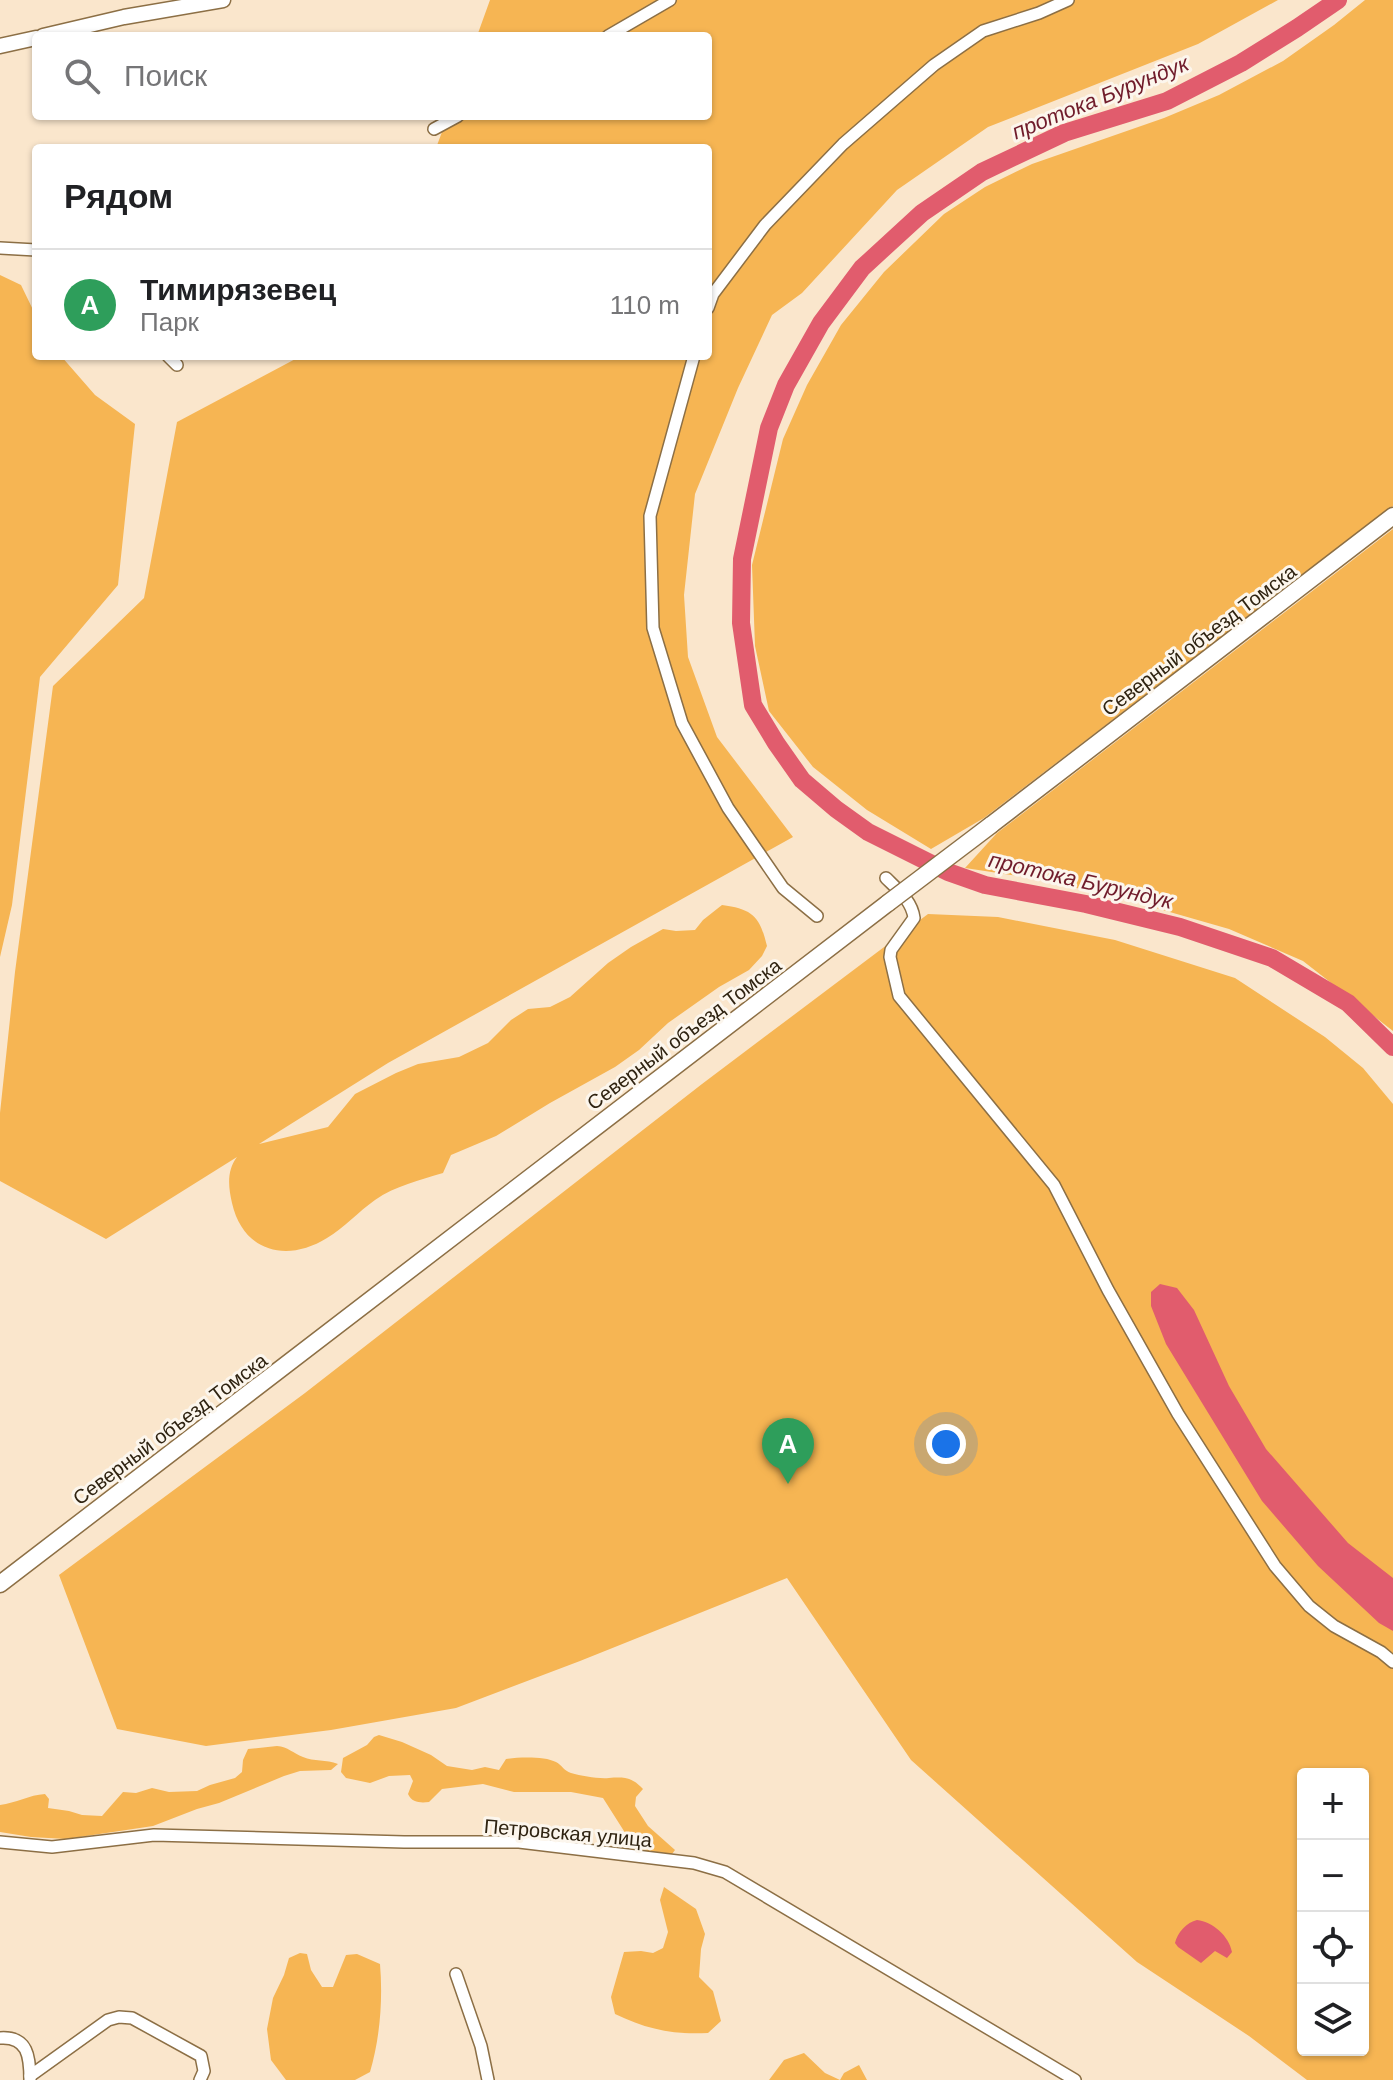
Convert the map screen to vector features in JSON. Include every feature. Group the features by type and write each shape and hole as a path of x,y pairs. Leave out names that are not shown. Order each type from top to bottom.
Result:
{"main road":[{"name":"Северный объезд Томска","path":"0,1584 1393,516"}],"street":[{"path":"60,32 223,0"},
{"path":"615,32 670,0"},
{"path":"712,297 765,225 843,144 934,65 983,31 1068,0"},
{"path":"0,46 32,39"},
{"path":"434,129 451,120"},
{"path":"0,248 32,250"},
{"path":"693,360 650,516 653,628 682,723 728,808 783,888 817,916"},
{"path":"886,878 912,905 914,918 891,950 899,996 1054,1185 1108,1290 1178,1414 1275,1566 1315,1611 1393,1662"},
{"name":"Петровская улица","path":"0,1842 52,1847 154,1835 519,1842 711,1866 1075,2080"},
{"path":"456,1974 481,2046 488,2080"},
{"path":"30,2078 108,2020 119,2017 132,2018 201,2056 204,2071 200,2080"},
{"path":"1,2037 12,2038 26,2051 30,2060 30,2078"}],"shaded area":[{"path":"490,0 1278,0 1198,44 988,127 897,190 802,293 772,315 695,494 684,595 688,657 717,737 793,837 388,1063 259,1144 328,1127 355,1094 418,1064 459,1057 488,1043 511,1020 528,1009 550,1007 570,997 631,947 663,929 695,930 722,905 748,912 761,928 767,946 749,970 668,1023 615,1067 496,1136 451,1155 443,1173 383,1195 333,1234 312,1246 282,1251 256,1242 246,1233 238,1220 230,1190 230,1173 237,1157 106,1239 0,1181 0,1113 15,972 53,686 144,598 177,422 293,360 712,360 712,144 438,144 446,120 712,120 712,32 478,32"},
{"path":"1365,0 1393,0 1393,506 984,818 931,849 867,810 813,767 769,711 755,646 752,565 783,439 807,385 841,325 884,272 944,214 985,187 1032,164 1164,118 1219,95 1283,61"},
{"path":"0,275 21,285 32,308 32,360 64,360 95,395 135,424 118,585 40,677 12,905 0,957"},
{"path":"1393,529 1393,1031 1303,961 1229,929 1039,879 965,868 997,833"},
{"path":"928,914 998,917 1115,940 1235,978 1325,1037 1363,1068 1393,1104 1393,2080 1307,2080 1249,2036 1137,1962 911,1760 787,1578 456,1708 331,1730 206,1746 117,1729 59,1575 305,1393 702,1084"},
{"path":"1160,1284 1177,1288 1194,1310 1229,1386 1266,1449 1348,1543 1393,1578 1393,1631 1379,1623 1318,1566 1262,1501 1166,1344 1151,1306 1151,1292"},
{"path":"379,1735 431,1755 447,1766 499,1770 506,1759 539,1758 556,1762 575,1774 631,1780 643,1789 636,1797 635,1806 648,1826 675,1850 672,1854 636,1850 603,1798 571,1792 514,1792 483,1784 442,1789 429,1802 420,1802 408,1794 413,1781 410,1775 389,1776 370,1783 346,1778 341,1772 343,1758"},
{"path":"277,1746 307,1759 338,1764 331,1770 300,1771 284,1776 153,1826 66,1839 0,1832 0,1805 45,1794 49,1799 48,1808 102,1816 123,1792 136,1793 152,1788 169,1792 197,1791 235,1778 242,1772 248,1749"},
{"path":"664,1887 696,1909 705,1934 699,1977 713,1991 721,2021 708,2033 660,2030 615,2014 611,1997 624,1952 653,1953 663,1948 668,1932 660,1900"},
{"path":"1197,1920 1224,1935 1232,1952 1227,1958 1215,1951 1201,1963 1178,1947 1175,1943 1180,1932"},
{"path":"300,1953 307,1954 311,1970 322,1987 333,1987 346,1955 357,1954 380,1964 380,2019 376,2046 370,2072 355,2080 286,2080 271,2060 267,2029 273,1998 289,1958"},
{"path":"804,2053 825,2073 840,2080 769,2080 784,2060"},
{"path":"859,2065 867,2080 840,2080 844,2073"}],"waterway":[{"name":"протока Бурундук","path":"1338,0 1241,63 1167,101 1064,133 982,172 922,213 862,268 821,323 786,385 769,428 742,559 741,623 753,705 776,743 802,780 868,832 948,872 985,885 1086,904 1180,927 1272,958 1348,1003 1393,1047"}],"place":[{"name":"Тимирязевец","path":"788,1484"}]}
